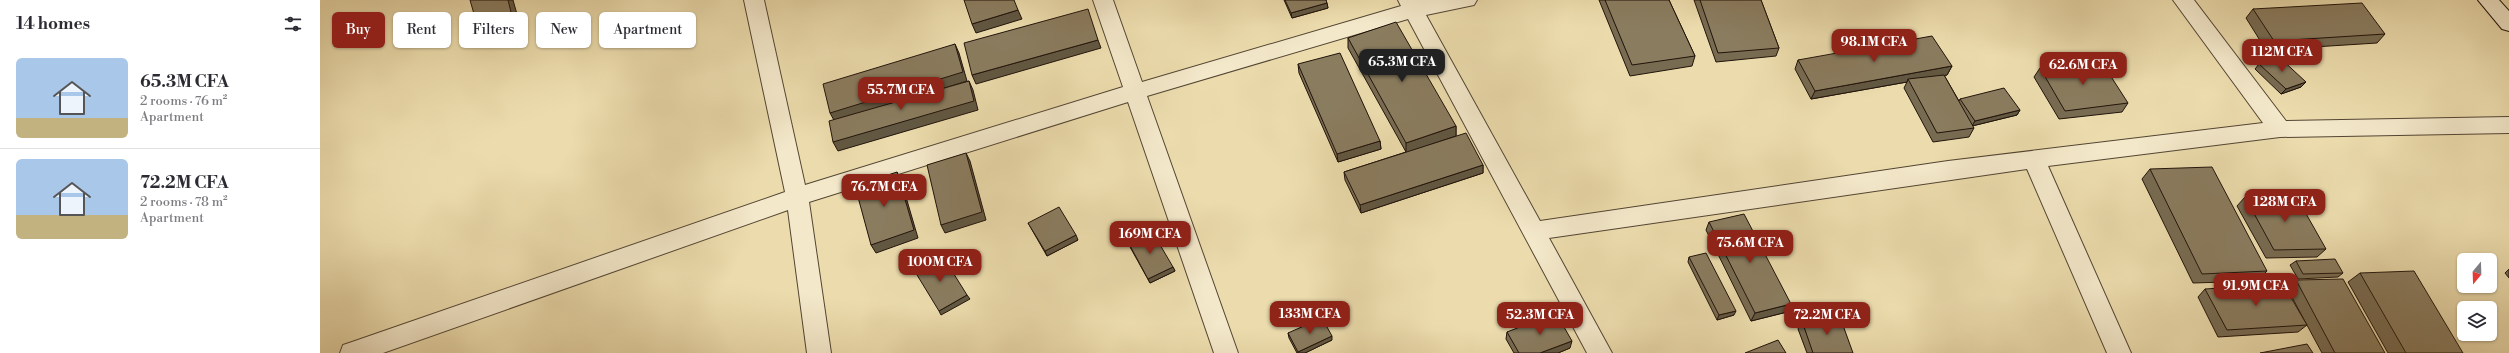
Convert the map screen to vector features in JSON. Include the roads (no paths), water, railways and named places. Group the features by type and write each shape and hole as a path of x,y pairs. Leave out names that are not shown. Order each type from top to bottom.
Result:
{"street":[{"path":"754,0 797,197 819,353"},
{"path":"1103,0 1226,353"},
{"path":"352,353 797,197 1410,5 1467,0"},
{"path":"2183,0 2280,129"},
{"path":"2488,0 2509,24"},
{"path":"1410,5 1600,353"},
{"path":"1533,231 2034,160 2280,129 2509,125"},
{"path":"2034,160 2119,353"}]}
